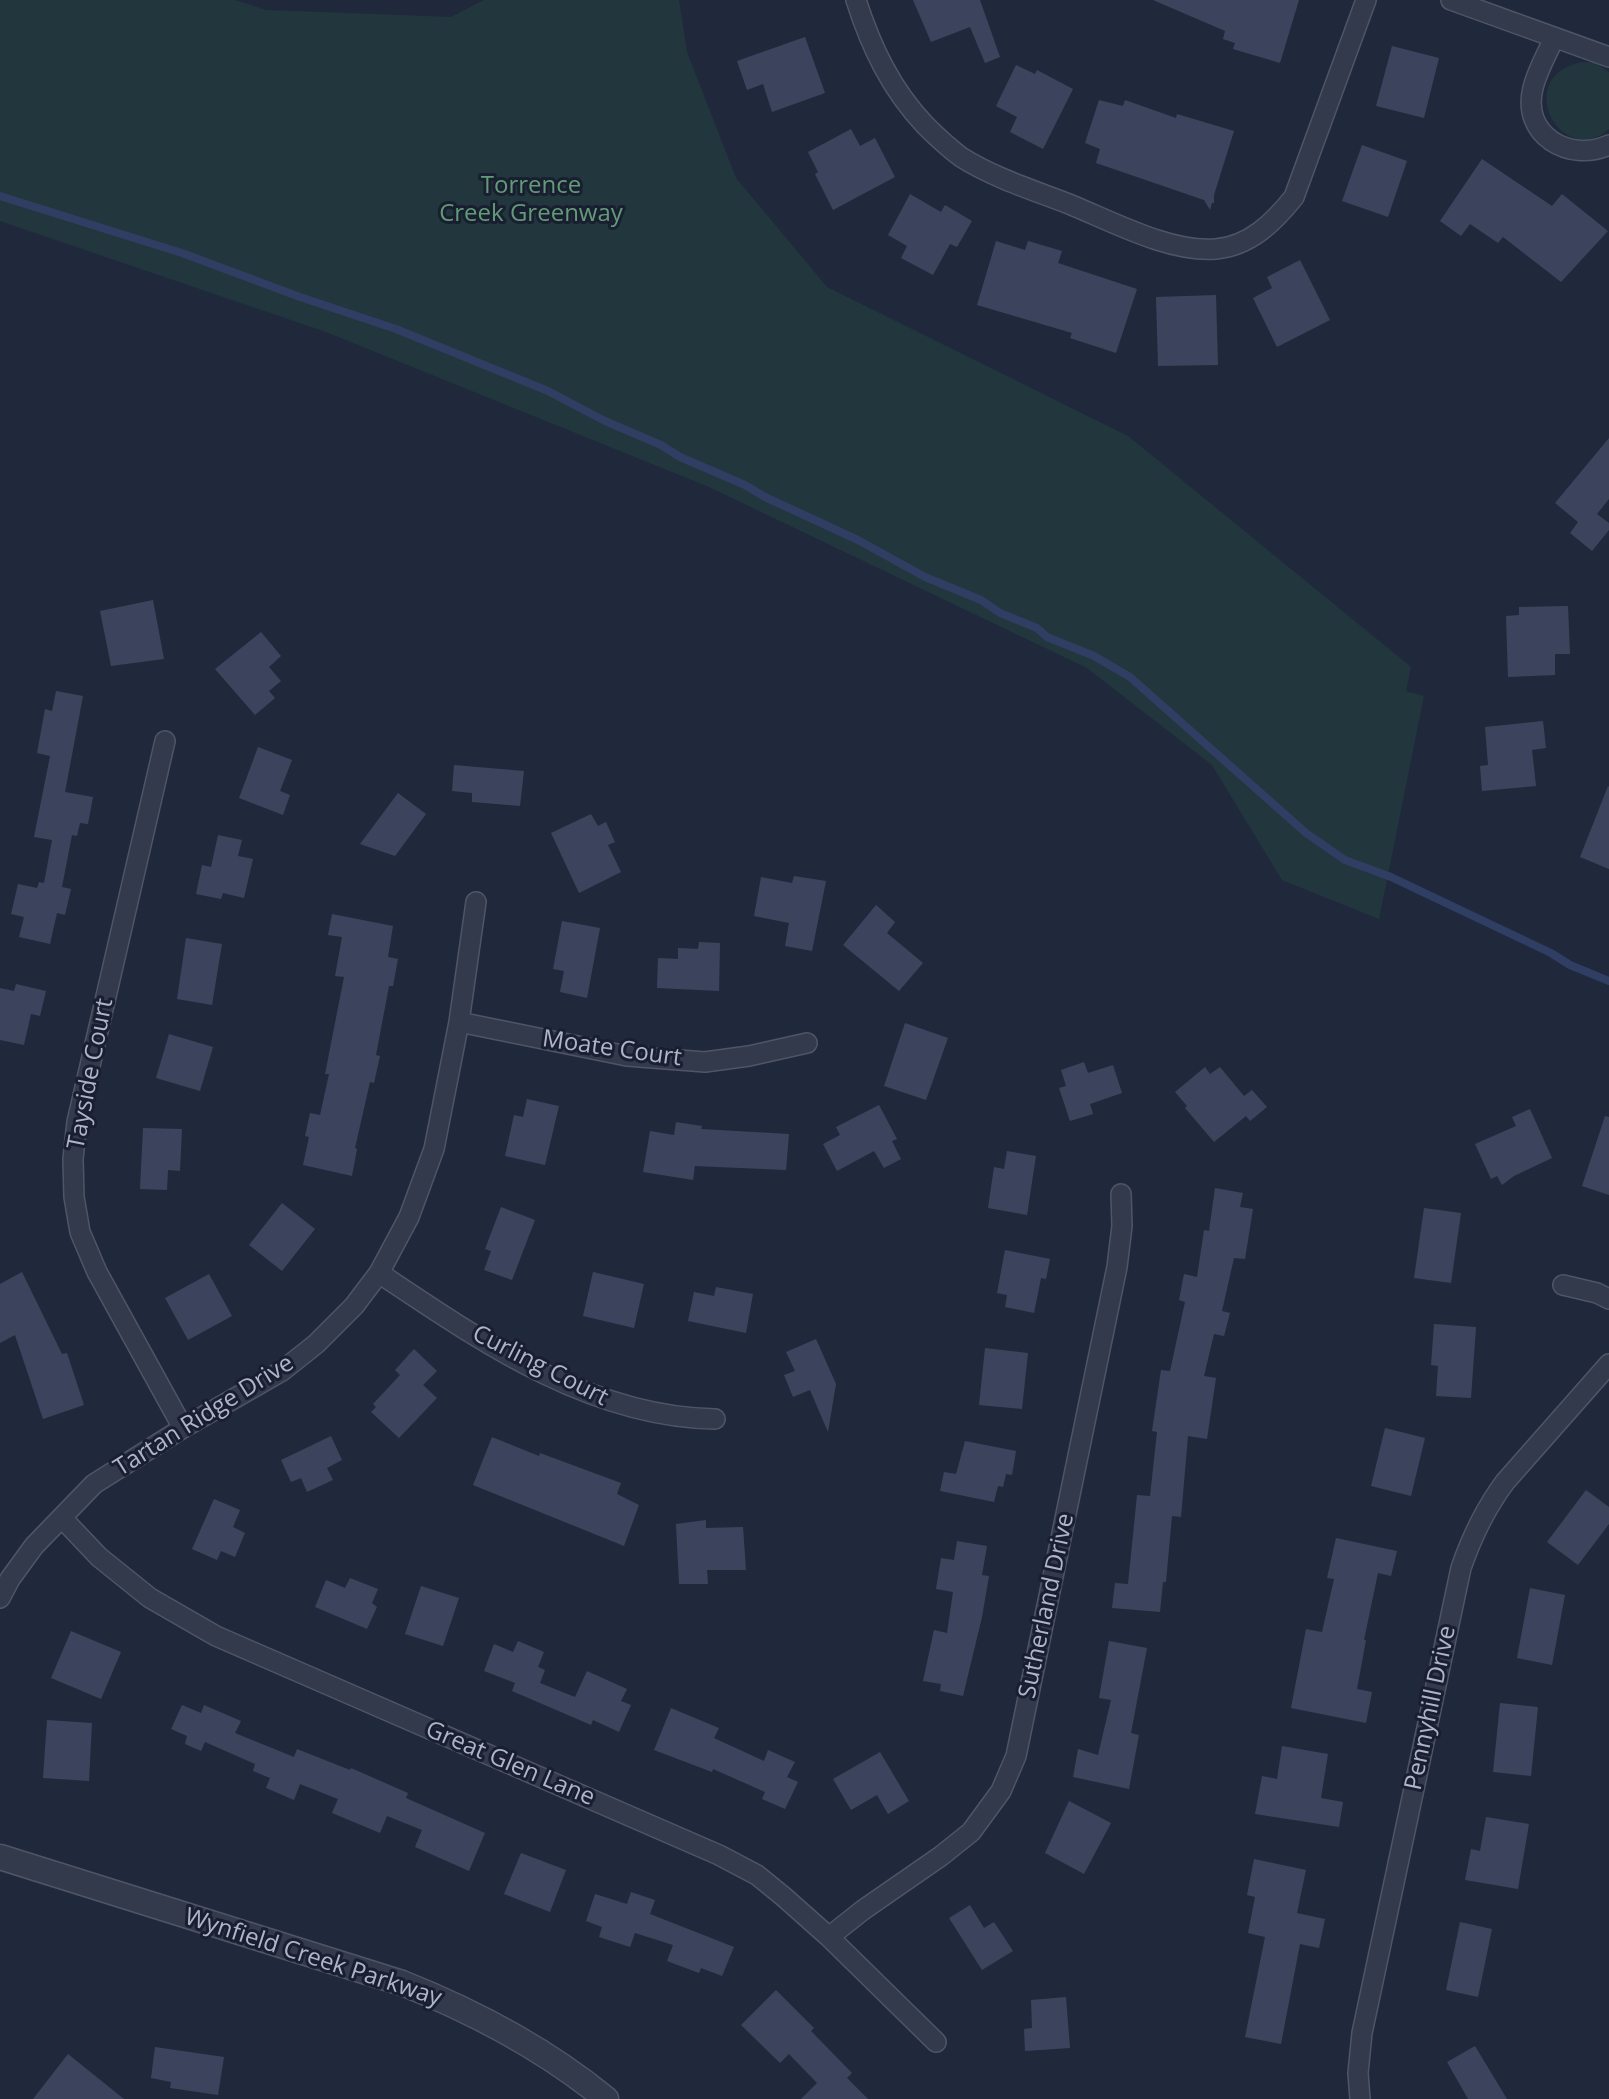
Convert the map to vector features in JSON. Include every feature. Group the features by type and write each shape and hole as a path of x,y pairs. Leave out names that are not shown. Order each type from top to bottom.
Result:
{"street":[{"path":"856,0 867,35 890,81 925,124 960,156 1002,178 1151,237 1188,247 1217,249 1249,239 1275,221 1294,198 1366,0"},
{"path":"1451,0 1609,57"},
{"path":"1554,38 1532,89 1532,107 1537,124 1548,138 1562,148 1579,152 1609,145"},
{"name":"Tayside Court","path":"165,741 77,1122 73,1159 74,1197 80,1231 97,1272 183,1428"},
{"name":"Tartan Ridge Drive","path":"0,1598 34,1546 94,1484 183,1428 282,1371 316,1344 354,1306 379,1273 409,1217 430,1160 459,1023 476,902"},
{"name":"Moate Court","path":"459,1023 627,1056 705,1062 749,1056 807,1043"},
{"name":"Sutherland Drive","path":"829,1937 971,1832 1001,1791 1016,1756 1117,1267 1122,1226 1121,1194"},
{"name":"Curling Court","path":"379,1273 520,1361 589,1394 624,1407 654,1414 715,1419"},
{"path":"1563,1285 1597,1293 1609,1299"},
{"name":"Pennyhill Drive","path":"1360,2099 1358,2073 1362,2033 1461,1568 1472,1536 1505,1482 1609,1364"},
{"name":"Great Glen Lane","path":"62,1517 99,1557 150,1598 216,1636 719,1855 757,1875 829,1937 936,2042"},
{"name":"Wynfield Creek Parkway","path":"0,1857 413,1987 446,2000 516,2036 606,2099"}],"green space":[{"name":"Torrence Creek Greenway","path":"0,0 235,0 266,10 451,17 484,0 679,0 687,52 736,178 827,287 1128,436 1411,667 1406,691 1424,696 1379,919 1282,880 1212,765 1087,668 709,487 326,332 0,221"},
{"path":"1582,62 1595,63 1609,72 1609,129 1591,139 1575,138 1561,130 1551,116 1547,101 1549,85 1561,71"}],"building":[{"path":"913,0 980,0 1000,57 985,63 970,27 931,42"},
{"path":"1153,0 1299,0 1280,63 1233,49 1235,43 1223,39 1225,31"},
{"path":"805,37 825,93 772,112 763,84 747,90 737,61"},
{"path":"1392,46 1439,58 1424,118 1376,106"},
{"path":"1016,65 1035,74 1037,70 1073,89 1043,149 1010,132 1017,117 996,106"},
{"path":"1099,100 1123,106 1125,100 1176,118 1177,114 1234,131 1210,210 1204,200 1096,163 1100,149 1085,143"},
{"path":"851,129 860,146 875,138 895,177 833,210 815,174 818,172 808,152"},
{"path":"1362,145 1407,161 1388,217 1342,201"},
{"path":"1482,159 1552,206 1562,194 1608,231 1561,282 1503,237 1498,243 1470,224 1461,236 1440,221"},
{"path":"910,194 941,212 945,205 972,221 957,247 950,244 933,275 901,258 907,246 888,235"},
{"path":"996,241 1025,250 1028,241 1062,251 1058,263 1137,289 1116,353 1070,338 1072,333 977,305"},
{"path":"1300,260 1330,320 1277,347 1253,298 1272,288 1267,277"},
{"path":"1216,295 1218,365 1158,366 1156,297"},
{"path":"1609,438 1609,499 1597,514 1609,523 1609,530 1592,551 1570,533 1578,522 1555,503"},
{"path":"153,600 164,659 111,666 100,611"},
{"path":"1568,606 1570,654 1555,654 1555,675 1508,677 1506,616 1519,615 1519,607"},
{"path":"261,632 281,656 269,667 281,681 269,691 275,698 255,715 215,669"},
{"path":"56,691 83,696 65,792 93,797 88,824 80,823 77,836 72,835 62,887 71,889 65,915 57,913 50,944 19,937 24,917 11,914 18,884 37,888 39,882 44,883 52,840 34,837 50,756 37,753 45,709 52,711"},
{"path":"1543,721 1546,748 1532,750 1536,786 1482,791 1480,766 1488,765 1485,727"},
{"path":"258,747 292,760 280,791 290,795 283,815 239,798"},
{"path":"454,765 524,771 520,806 472,802 472,793 452,791"},
{"path":"1609,787 1609,869 1580,857"},
{"path":"398,793 426,814 395,856 360,844"},
{"path":"591,814 598,826 606,822 615,842 608,845 621,872 579,893 551,833"},
{"path":"218,835 242,840 238,856 253,859 244,898 223,893 221,899 196,894 202,865 211,867"},
{"path":"794,876 826,881 812,951 785,946 789,923 754,916 761,877 792,883"},
{"path":"876,905 895,922 887,933 923,963 899,991 843,945"},
{"path":"332,914 393,926 388,957 398,959 393,986 389,986 376,1055 380,1056 374,1083 370,1082 355,1148 352,1176 303,1165 309,1137 305,1136 310,1113 320,1115 329,1074 325,1074 344,977 335,976 342,937 328,935"},
{"path":"562,921 600,928 587,998 560,992 564,971 553,969"},
{"path":"186,938 222,944 212,1005 177,999"},
{"path":"699,942 720,943 719,991 657,988 658,958 678,959 678,948 698,949"},
{"path":"16,984 46,991 40,1016 31,1014 24,1045 0,1040 0,988 14,991"},
{"path":"905,1023 948,1038 926,1100 884,1086"},
{"path":"169,1034 213,1047 200,1091 156,1078"},
{"path":"1084,1062 1088,1073 1113,1065 1122,1093 1090,1104 1093,1114 1070,1121 1059,1088 1066,1086 1061,1070"},
{"path":"1205,1067 1210,1074 1220,1067 1244,1096 1252,1090 1267,1107 1250,1121 1246,1116 1214,1142 1175,1092"},
{"path":"527,1099 559,1106 545,1165 505,1156 514,1115 523,1117"},
{"path":"879,1105 897,1139 892,1141 901,1159 884,1168 874,1151 837,1171 823,1144 840,1135 836,1127"},
{"path":"1530,1109 1552,1158 1514,1176 1502,1185 1497,1176 1491,1179 1475,1144 1516,1126 1512,1117"},
{"path":"1605,1116 1609,1117 1609,1195 1582,1186"},
{"path":"676,1122 702,1126 701,1129 789,1134 786,1170 695,1166 693,1180 643,1172 650,1131 674,1135"},
{"path":"143,1128 182,1129 180,1171 168,1170 167,1190 140,1189"},
{"path":"1007,1151 1036,1156 1027,1215 988,1208 994,1167 1004,1169"},
{"path":"1215,1188 1243,1193 1240,1207 1253,1209 1245,1259 1234,1258 1222,1311 1230,1313 1224,1336 1214,1334 1204,1376 1216,1378 1207,1439 1188,1436 1181,1517 1172,1516 1166,1582 1163,1582 1160,1612 1112,1608 1115,1583 1128,1584 1137,1495 1150,1496 1157,1432 1152,1431 1161,1370 1170,1371 1185,1302 1179,1300 1184,1274 1197,1277 1204,1230 1209,1231"},
{"path":"282,1203 315,1229 282,1271 249,1245"},
{"path":"501,1207 535,1220 512,1280 484,1270 491,1251 485,1249"},
{"path":"1424,1208 1461,1213 1451,1283 1414,1278"},
{"path":"1005,1250 1050,1259 1046,1279 1041,1278 1034,1313 1005,1307 1007,1295 997,1293"},
{"path":"22,1272 62,1354 67,1353 84,1405 43,1419 15,1335 0,1343 0,1284"},
{"path":"593,1272 644,1284 634,1328 583,1316"},
{"path":"209,1274 232,1316 188,1340 165,1298"},
{"path":"716,1287 753,1294 746,1333 688,1321 694,1292 714,1296"},
{"path":"1434,1324 1476,1327 1471,1398 1436,1396 1438,1366 1431,1365"},
{"path":"816,1339 836,1384 828,1432 810,1390 793,1397 784,1375 795,1371 786,1352"},
{"path":"985,1348 1028,1353 1022,1409 979,1405"},
{"path":"414,1349 437,1371 423,1385 437,1398 399,1438 371,1412 376,1407 373,1404 400,1375 395,1370"},
{"path":"1385,1428 1425,1438 1411,1496 1371,1486"},
{"path":"331,1436 342,1460 327,1468 333,1480 307,1492 301,1478 291,1482 281,1460"},
{"path":"492,1437 539,1456 540,1453 621,1483 617,1494 639,1505 624,1546 473,1485"},
{"path":"965,1441 1016,1451 1012,1475 1006,1474 1003,1487 998,1486 994,1502 940,1491 944,1472 956,1474"},
{"path":"1586,1490 1609,1507 1609,1524 1578,1565 1547,1542"},
{"path":"214,1499 240,1510 233,1527 245,1533 235,1557 221,1551 217,1560 192,1549"},
{"path":"706,1520 706,1528 743,1527 746,1570 707,1570 708,1584 679,1584 676,1524"},
{"path":"1336,1538 1397,1551 1391,1576 1378,1573 1364,1640 1357,1689 1372,1692 1366,1723 1291,1708 1306,1629 1322,1632 1334,1579 1327,1578"},
{"path":"957,1541 987,1546 982,1575 989,1576 963,1696 940,1691 941,1684 923,1681 934,1630 947,1633 953,1592 936,1589 941,1558 954,1560"},
{"path":"350,1578 378,1589 372,1603 377,1607 367,1629 315,1607 326,1580 345,1588"},
{"path":"421,1586 459,1598 443,1646 405,1634"},
{"path":"1530,1588 1565,1595 1552,1665 1517,1658"},
{"path":"71,1631 121,1652 101,1699 51,1678"},
{"path":"518,1641 544,1652 538,1667 545,1670 540,1683 575,1697 587,1671 627,1689 621,1701 631,1705 619,1732 593,1720 591,1725 512,1691 515,1683 484,1671 494,1644 513,1652"},
{"path":"1109,1641 1147,1648 1131,1733 1139,1735 1129,1789 1073,1777 1078,1749 1098,1755 1111,1700 1099,1698"},
{"path":"1500,1703 1538,1707 1531,1776 1493,1772"},
{"path":"182,1705 201,1713 204,1705 241,1721 235,1733 294,1757 297,1749 350,1770 351,1768 408,1793 406,1798 485,1833 469,1871 415,1847 422,1830 387,1816 380,1833 332,1813 338,1799 300,1784 294,1800 266,1788 270,1778 253,1771 255,1764 205,1742 201,1751 185,1744 187,1736 171,1729"},
{"path":"671,1708 719,1728 714,1738 764,1761 768,1750 795,1762 787,1777 798,1782 785,1809 762,1799 765,1792 713,1769 712,1772 654,1750"},
{"path":"47,1720 92,1723 89,1781 43,1778"},
{"path":"1282,1746 1328,1754 1321,1798 1343,1802 1339,1827 1255,1814 1262,1776 1277,1779"},
{"path":"880,1752 909,1801 888,1814 877,1795 851,1810 833,1779"},
{"path":"1069,1801 1111,1823 1084,1874 1045,1853"},
{"path":"1486,1817 1529,1824 1518,1889 1465,1880 1471,1849 1480,1851"},
{"path":"521,1853 566,1870 550,1912 504,1894"},
{"path":"1254,1859 1306,1870 1297,1913 1325,1919 1319,1948 1300,1944 1281,2044 1245,2037 1265,1937 1248,1933 1255,1897 1247,1895"},
{"path":"631,1892 655,1900 650,1914 734,1947 722,1976 701,1968 699,1973 667,1961 673,1945 635,1933 630,1947 599,1937 602,1927 586,1921 595,1894 627,1904"},
{"path":"970,1905 984,1928 994,1922 1013,1951 982,1970 949,1918"},
{"path":"1460,1922 1492,1929 1478,1997 1446,1990"},
{"path":"776,1990 814,2028 811,2031 852,2073 847,2078 868,2099 801,2099 817,2083 789,2054 780,2063 741,2025"},
{"path":"1066,1997 1070,2048 1025,2051 1024,2029 1032,2028 1031,2000"},
{"path":"1475,2046 1507,2099 1468,2099 1447,2062"},
{"path":"155,2047 224,2057 218,2095 170,2088 171,2082 151,2078"},
{"path":"68,2054 124,2099 33,2099"}],"waterway":[{"path":"0,196 182,253 396,329 548,391 605,421 661,445 680,457 858,540 925,577 981,600 1000,613 1037,628 1047,637 1094,656 1130,677 1306,833 1345,860 1391,877 1551,953 1570,965 1609,981"}]}
